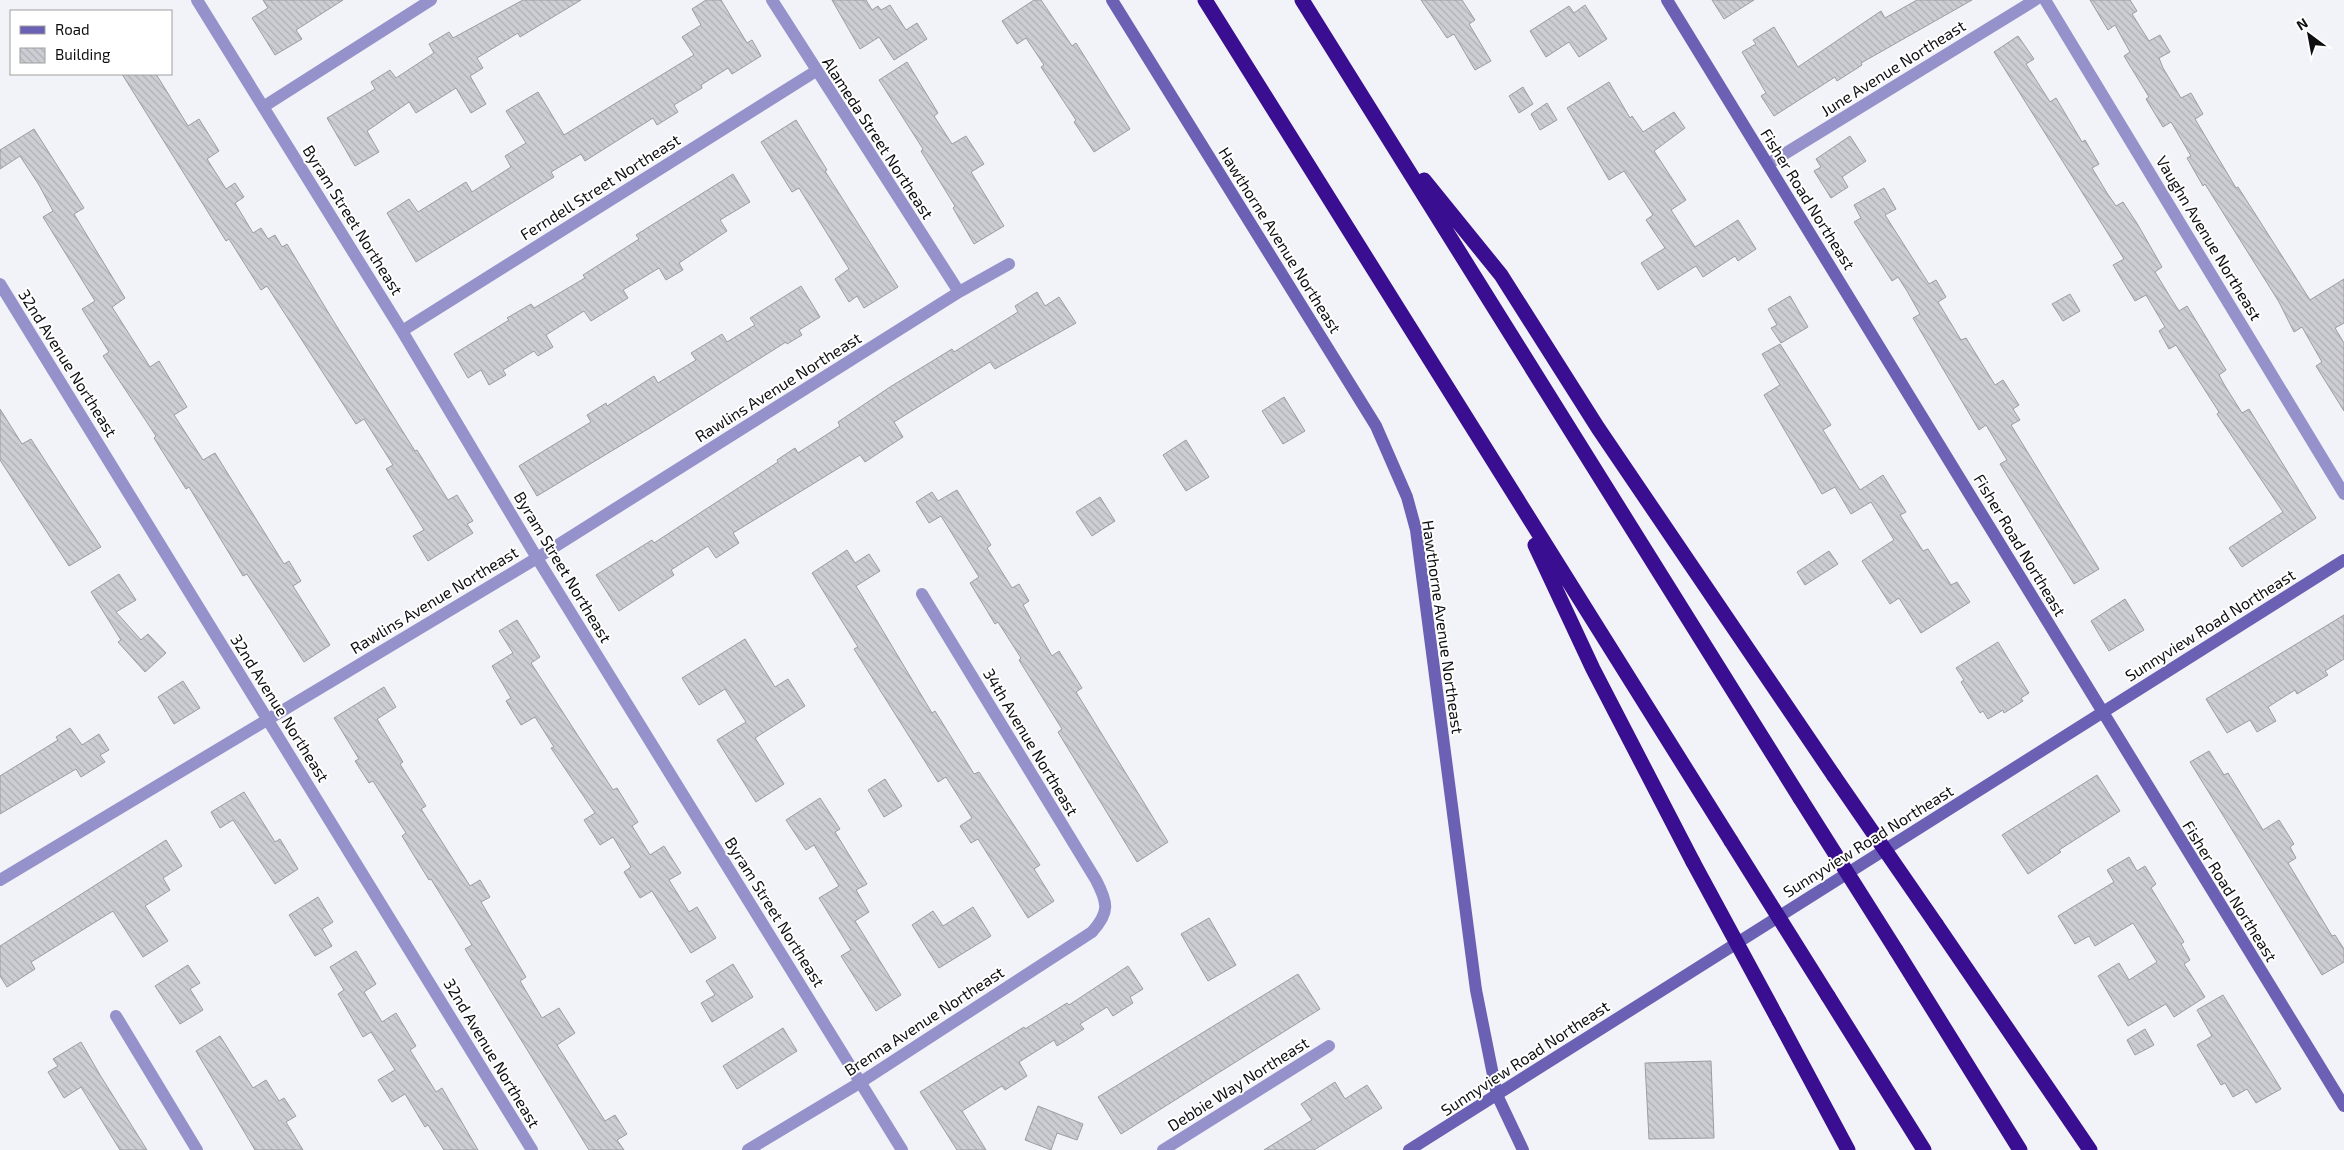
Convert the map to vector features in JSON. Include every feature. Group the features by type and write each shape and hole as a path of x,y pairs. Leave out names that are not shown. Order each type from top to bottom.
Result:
{"highway":[{"path":"1205,0 1924,1150"},
{"path":"1302,0 2020,1150"},
{"path":"1381,126 1501,275 1598,428 2090,1150"},
{"path":"1509,486 1593,669 1693,862 1848,1150"}],"main road":[{"name":"Hawthorne Avenue Northeast","path":"1112,0 1376,426 1407,497 1416,530 1424,578 1464,917 1476,990 1497,1095 1523,1150"},
{"name":"Fisher Road Northeast","path":"1667,0 2020,574 2101,713 2344,1106"},
{"name":"Sunnyview Road Northeast","path":"1409,1150 2344,560"}],"street":[{"name":"Byram Street Northeast","path":"197,0 402,331 537,558 902,1150"},
{"path":"263,107 431,0"},
{"name":"Alameda Street Northeast","path":"772,0 959,292"},
{"name":"June Avenue Northeast","path":"1768,164 2035,0"},
{"name":"Vaughn Avenue Northeast","path":"2046,0 2344,494"},
{"name":"Ferndell Street Northeast","path":"402,331 816,71"},
{"name":"Rawlins Avenue Northeast","path":"0,880 267,718 537,558 959,292 1010,264"},
{"name":"32nd Avenue Northeast","path":"0,284 532,1150"},
{"name":"34th Avenue Northeast","path":"922,594 1096,880 1104,896 1106,909"},
{"name":"Brenna Avenue Northeast","path":"748,1150 860,1082 1092,932 1102,921 1106,909"},
{"path":"116,1016 197,1150"},
{"name":"Debbie Way Northeast","path":"1163,1150 1329,1046"}],"building":[{"path":"263,0 343,0 296,30 302,39 275,55 252,18 268,8"},
{"path":"523,0 581,0 520,37 518,33 477,58 483,68 470,76 486,104 471,113 456,88 416,113 409,102 367,131 379,152 355,166 327,118 375,89 371,82 390,70 396,78 434,53 429,44 449,32 453,38"},
{"path":"706,0 721,0 747,43 752,40 761,56 732,74 728,68 701,85 702,88 674,105 678,112 657,125 653,118 585,161 581,154 551,172 554,177 416,262 387,213 409,199 418,212 466,182 472,192 511,167 505,156 526,143 506,111 538,92 564,135 694,55 682,37 701,25 692,9"},
{"path":"832,0 866,0 872,10 878,6 881,10 890,5 906,30 917,23 927,39 894,60 879,37 860,49"},
{"path":"1034,0 1041,0 1072,46 1076,43 1130,129 1094,152 1074,122 1076,120 1041,67 1044,65 1026,38 1017,44 1002,21"},
{"path":"1421,0 1462,0 1475,20 1469,24 1491,61 1475,70 1454,34 1447,38"},
{"path":"1712,0 1754,0 1724,19"},
{"path":"1917,0 1972,0 1861,63 1862,65 1837,81 1835,77 1774,116 1761,96 1766,93 1742,52 1756,44 1753,40 1774,27 1798,67 1881,11 1885,18"},
{"path":"2090,0 2130,0 2137,11 2132,14 2149,41 2160,35 2170,52 2159,58 2163,68 2181,98 2191,93 2203,114 2195,119 2236,188 2238,187 2310,300 2344,279 2344,323 2335,328 2344,343 2344,411 2316,366 2322,362 2302,327 2294,332 2279,302 2205,184 2203,186 2187,158 2191,156 2171,122 2163,127 2146,99 2149,97 2124,56 2130,52 2115,25 2108,30"},
{"path":"1585,5 1607,39 1579,57 1569,42 1546,57 1530,31 1569,6 1574,13"},
{"path":"2018,36 2034,59 2026,64 2050,102 2056,98 2082,142 2085,140 2099,164 2092,168 2107,193 2116,206 2123,202 2138,225 2162,267 2155,272 2172,300 2179,311 2187,306 2226,370 2219,375 2225,386 2242,413 2249,409 2316,518 2242,567 2229,548 2283,512 2217,414 2219,412 2176,345 2169,349 2159,331 2165,327 2146,295 2135,301 2113,265 2124,259 1994,52"},
{"path":"907,62 938,113 934,116 952,144 966,136 984,164 971,172 1004,226 974,244 953,208 955,206 921,151 923,149 879,80"},
{"path":"123,75 157,75 188,126 199,119 219,151 207,159 226,189 235,183 244,197 235,203 253,233 261,228 268,239 275,235 282,247 287,244 415,451 417,450 448,500 457,495 473,521 467,524 473,533 428,561 413,536 424,530 386,469 393,465 364,419 356,424 267,286 261,290 229,239 226,241"},
{"path":"1609,82 1630,118 1632,116 1643,132 1674,112 1685,128 1654,151 1686,200 1671,210 1695,247 1738,220 1756,249 1738,261 1735,256 1703,277 1696,266 1658,290 1641,263 1665,248 1646,220 1653,215 1624,171 1609,180 1567,108"},
{"path":"1523,87 1533,104 1519,113 1509,96"},
{"path":"1547,103 1557,120 1540,130 1531,114"},
{"path":"796,120 827,170 825,171 898,287 864,308 857,296 849,302 835,279 849,269 799,188 792,192 761,142"},
{"path":"34,129 84,208 74,214 125,298 112,307 150,367 159,361 187,407 174,415 203,460 215,453 284,564 289,561 301,581 293,586 330,645 304,662 247,574 243,576 189,487 186,489 154,438 156,436 103,356 109,352 82,309 95,301 43,217 53,211 39,185 20,156 0,169 0,150"},
{"path":"1850,136 1866,161 1842,177 1848,187 1831,198 1814,171 1821,167 1816,159"},
{"path":"733,174 750,202 720,220 727,231 679,263 683,270 666,280 659,268 623,290 628,298 591,321 584,311 546,335 553,347 538,356 534,351 503,370 506,375 489,385 481,370 468,378 454,354 531,304 534,308 585,278 583,275 639,239 636,235"},
{"path":"1884,188 1896,209 1885,215 1929,284 1936,280 1946,297 1938,302 1961,340 1966,338 1995,385 2003,380 2019,405 2013,409 2020,420 2011,425 2099,569 2074,584 2000,464 2007,460 1986,425 1979,430 1913,318 1920,314 1907,291 1898,277 1892,281 1854,222 1861,218 1854,205"},
{"path":"801,286 820,317 799,330 802,335 787,344 786,342 537,496 519,466 591,422 587,415 606,403 607,406 654,376 658,383 696,360 691,353 722,334 727,342 755,325 750,318"},
{"path":"1037,292 1045,306 1059,297 1076,323 995,369 990,362 894,422 903,437 865,462 860,455 733,533 739,543 716,558 708,546 671,570 674,575 619,611 596,575 652,540 654,543 778,462 777,460 795,448 798,453 840,426 838,422 890,387 952,349 954,352 1018,312 1015,306"},
{"path":"2070,294 2080,311 2063,321 2052,304"},
{"path":"1790,296 1808,327 1781,343 1771,328 1777,325 1768,309"},
{"path":"1780,344 1831,425 1823,430 1860,490 1883,475 1906,512 1900,515 1923,551 1928,549 1951,585 1957,582 1970,602 1921,633 1899,598 1890,604 1862,561 1894,540 1871,502 1851,514 1835,487 1822,494 1764,395 1780,385 1762,354"},
{"path":"1284,397 1305,431 1283,444 1262,411"},
{"path":"0,409 22,444 31,439 101,547 69,566 0,460"},
{"path":"1186,440 1209,477 1186,491 1163,455"},
{"path":"957,490 991,545 987,548 1012,588 1019,584 1029,601 1023,605 1052,656 1059,651 1082,688 1076,692 1168,842 1137,862 1058,732 1062,729 1019,660 1021,658 998,622 995,624 970,583 979,577 941,516 929,523 916,502 932,492 938,501"},
{"path":"1100,497 1115,521 1092,536 1076,512"},
{"path":"847,550 855,563 869,554 880,571 856,586 932,713 935,711 974,774 979,772 1040,865 1034,869 1054,901 1028,918 978,839 971,843 960,826 972,818 946,777 938,782 854,649 858,647 812,573"},
{"path":"1829,551 1838,564 1805,585 1797,572"},
{"path":"119,574 136,600 116,612 141,640 148,634 166,653 145,672 118,642 121,640 91,592"},
{"path":"2125,599 2144,630 2109,651 2091,621"},
{"path":"2344,615 2344,659 2325,671 2328,675 2297,694 2295,690 2268,707 2276,721 2257,732 2250,720 2227,733 2206,699"},
{"path":"517,620 540,657 531,663 613,790 617,788 638,822 632,826 650,855 664,846 681,873 669,880 689,912 697,907 716,938 691,953 652,891 640,898 624,872 631,867 613,837 600,845 584,820 595,813 551,748 554,747 535,717 521,725 506,701 511,698 492,666 513,653 499,631"},
{"path":"745,639 775,687 788,679 805,706 755,738 784,784 756,802 717,740 746,722 725,689 699,705 682,678"},
{"path":"1998,642 2029,693 2021,698 2023,701 2004,713 2003,710 1988,719 1983,711 1980,713 1961,682 1964,680 1956,668"},
{"path":"183,681 200,708 174,724 158,697"},
{"path":"384,687 396,707 377,719 403,762 400,764 426,806 421,809 470,886 480,880 490,897 481,902 526,977 520,981 542,1018 559,1008 575,1033 557,1045 605,1121 615,1115 627,1134 617,1140 624,1150 589,1150 465,949 472,945 402,836 406,833 373,781 369,783 355,761 359,759 334,718"},
{"path":"70,728 82,745 99,734 109,750 100,755 105,762 81,777 76,769 0,814 0,776 58,740 56,737"},
{"path":"2209,751 2224,775 2228,773 2263,830 2279,820 2294,844 2290,847 2296,858 2288,863 2332,936 2335,935 2344,949 2344,962 2322,975 2190,762"},
{"path":"2097,775 2120,811 2059,850 2061,852 2028,874 2002,835"},
{"path":"885,779 902,806 884,817 868,790"},
{"path":"244,792 275,842 280,839 298,869 275,884 233,820 220,828 211,812"},
{"path":"820,798 840,829 835,832 867,884 856,890 869,912 855,921 901,995 876,1011 841,956 851,950 819,898 839,886 814,845 806,850 786,820"},
{"path":"166,840 182,866 163,878 170,890 145,906 168,941 143,957 113,911 31,962 35,969 7,987 0,976 0,946"},
{"path":"2129,857 2137,871 2145,866 2156,884 2151,888 2184,942 2181,944 2190,960 2184,964 2205,997 2174,1017 2166,1004 2128,1026 2098,976 2119,963 2129,980 2157,962 2133,923 2095,946 2089,936 2075,944 2058,916 2114,882 2107,870"},
{"path":"318,897 333,922 322,929 332,946 315,956 289,915"},
{"path":"973,907 991,936 939,968 912,925 933,911 943,926"},
{"path":"1209,918 1236,965 1208,981 1181,934"},
{"path":"356,951 376,984 364,992 382,1022 396,1013 416,1046 410,1050 436,1092 442,1088 478,1150 444,1150 428,1125 425,1127 405,1094 392,1102 378,1080 395,1070 371,1032 363,1037 338,994 344,990 330,967"},
{"path":"733,964 753,997 712,1022 701,1003 715,995 706,981"},
{"path":"188,965 200,983 190,989 203,1010 180,1024 155,986"},
{"path":"1128,966 1143,989 1130,997 1133,1003 1113,1016 1107,1007 1080,1024 1084,1029 1057,1046 1054,1040 1019,1062 1027,1076 1005,1090 1002,1086 962,1111 986,1150 957,1150 920,1092 1024,1027 1025,1029 1067,1003 1069,1005"},
{"path":"1298,974 1320,1009 1121,1134 1098,1097"},
{"path":"2223,995 2281,1089 2256,1103 2247,1089 2233,1097 2225,1083 2221,1085 2197,1045 2212,1036 2197,1010"},
{"path":"783,1028 797,1051 737,1089 723,1066"},
{"path":"2145,1029 2154,1045 2135,1055 2127,1040"},
{"path":"220,1036 253,1088 266,1080 279,1101 284,1098 296,1116 286,1122 303,1150 255,1150 196,1051"},
{"path":"81,1042 147,1150 120,1150 81,1087 64,1098 48,1072 58,1066 53,1059"},
{"path":"1711,1061 1714,1138 1649,1139 1645,1063"},
{"path":"1335,1082 1345,1099 1367,1085 1382,1108 1314,1150 1264,1150 1312,1120 1301,1104"},
{"path":"1038,1106 1083,1124 1077,1140 1057,1133 1051,1150 1025,1140"}]}
